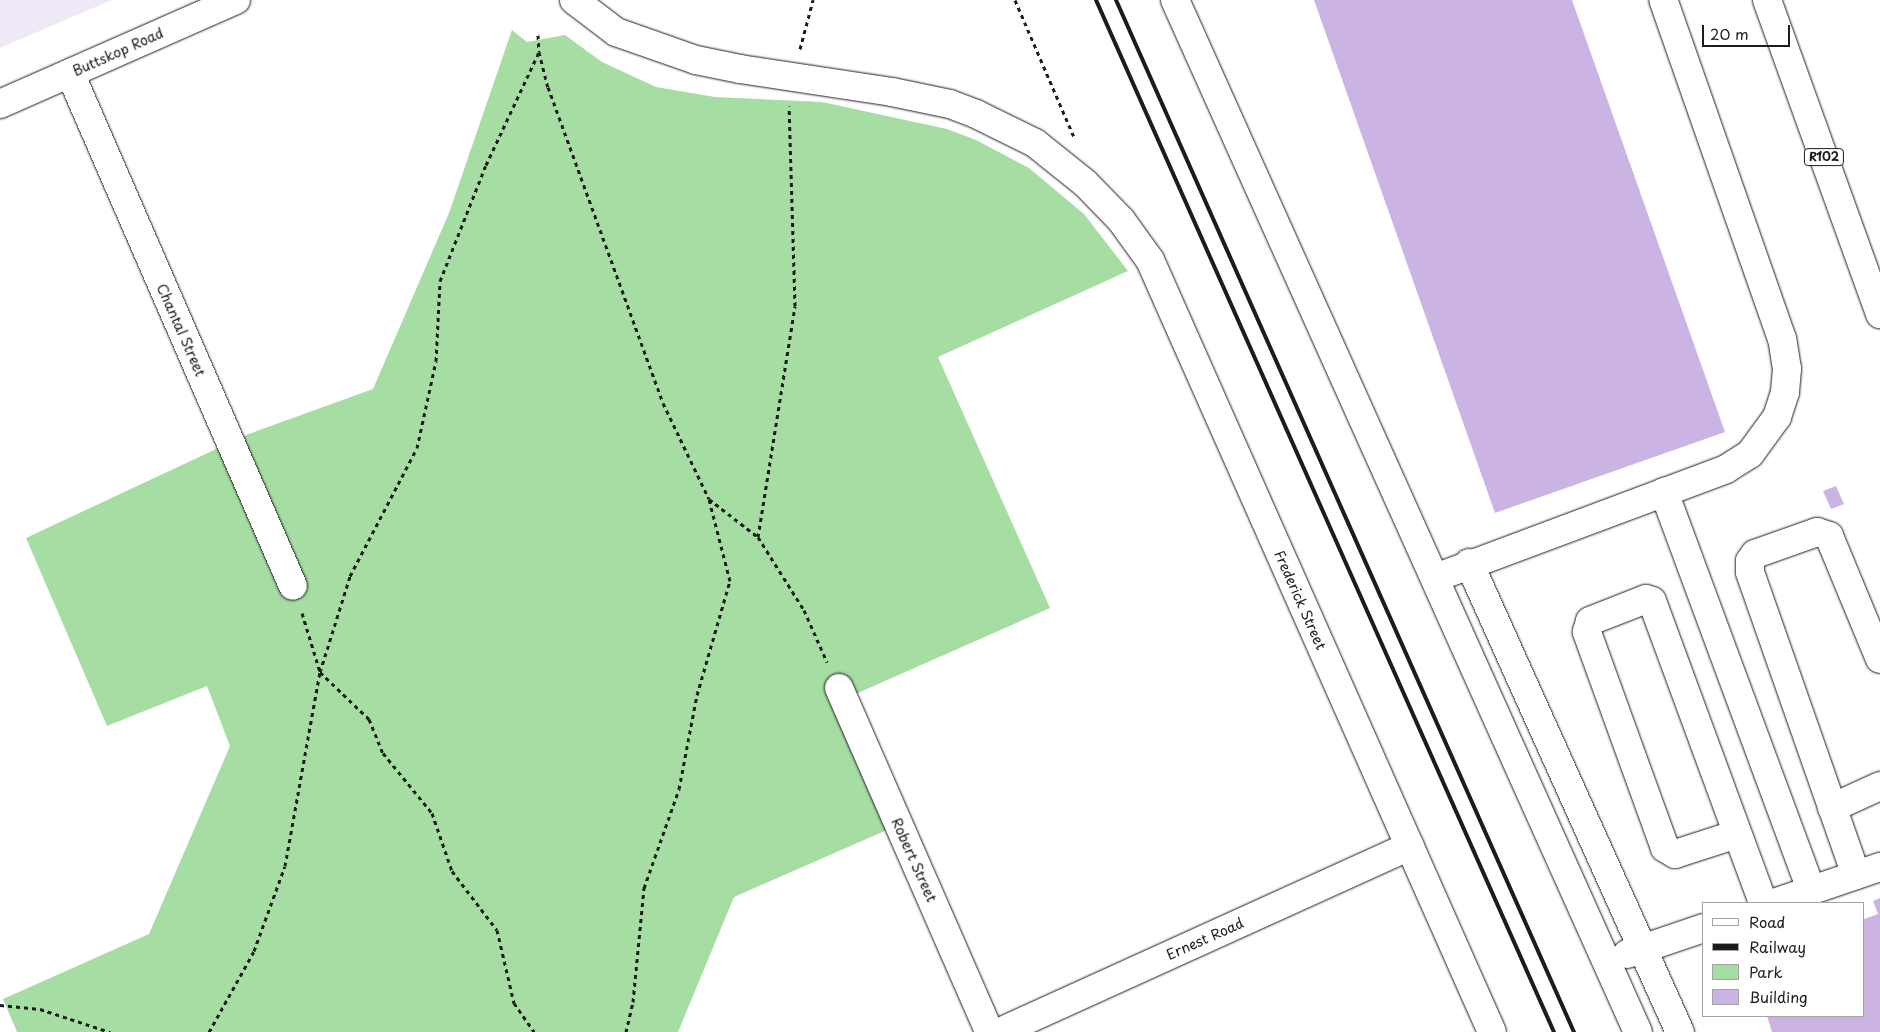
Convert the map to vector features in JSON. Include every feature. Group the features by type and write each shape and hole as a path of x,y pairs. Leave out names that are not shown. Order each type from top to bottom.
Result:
{"street":[{"name":"Buttskop Road","path":"0,104 236,0"},
{"name":"Frederick Street","path":"574,0 579,7 616,32 659,48 740,70 892,92 959,108 1035,143 1085,183 1121,220 1150,260 1492,1032"},
{"path":"1175,0 1638,1032"},
{"path":"1435,578 1469,563 1726,469 1750,454 1777,417 1785,392 1787,369 1782,339 1663,0"},
{"name":"R102","path":"1767,0 1880,314"},
{"name":"Chantal Street","path":"70,73 293,586"},
{"path":"1664,492 1811,890"},
{"path":"1777,902 1868,871 1832,808 1750,572 1750,561 1755,554 1817,532 1829,536 1880,659"},
{"path":"1469,563 1680,1032"},
{"path":"1737,834 1675,854 1665,848 1587,632 1590,621 1646,600 1652,601 1763,902"},
{"name":"Robert Street","path":"839,688 989,1032"},
{"path":"1832,808 1880,786"},
{"name":"Ernest Road","path":"1000,1032 1410,846"},
{"path":"1607,962 1702,929"}],"path":[{"path":"758,537 795,306 788,96 813,0"},
{"path":"1015,0 1077,143"},
{"path":"538,35 538,52 548,87 663,403 709,499 730,581 697,695 679,789 644,888 633,1002 626,1032"},
{"path":"209,1032 254,952 285,866 320,672 350,576 417,448 436,361 440,281 486,166 538,52"},
{"path":"709,499 758,537 804,610 839,688"},
{"path":"293,586 320,672 369,719 382,753 432,813 452,871 497,930 514,1003 534,1032"},
{"path":"0,1005 40,1009 110,1032"}],"shaded area":[{"path":"0,0 112,0 0,48"}],"green space":[{"path":"512,30 527,42 565,35 602,62 656,87 715,97 822,102 947,129 976,140 1029,168 1084,214 1128,271 938,357 1050,608 842,700 887,830 734,897 678,1032 17,1032 3,999 149,934 230,746 207,686 107,726 26,538 246,435 373,389 449,213"}],"building":[{"path":"1314,0 1572,0 1725,432 1495,513"},
{"path":"1836,486 1844,504 1831,509 1823,491"},
{"path":"1880,898 1880,1032 1772,1032 1767,1017 1865,1017 1865,919 1878,914 1873,901"}],"railway":[{"path":"1096,0 1554,1032"},
{"path":"1116,0 1574,1032"}]}
